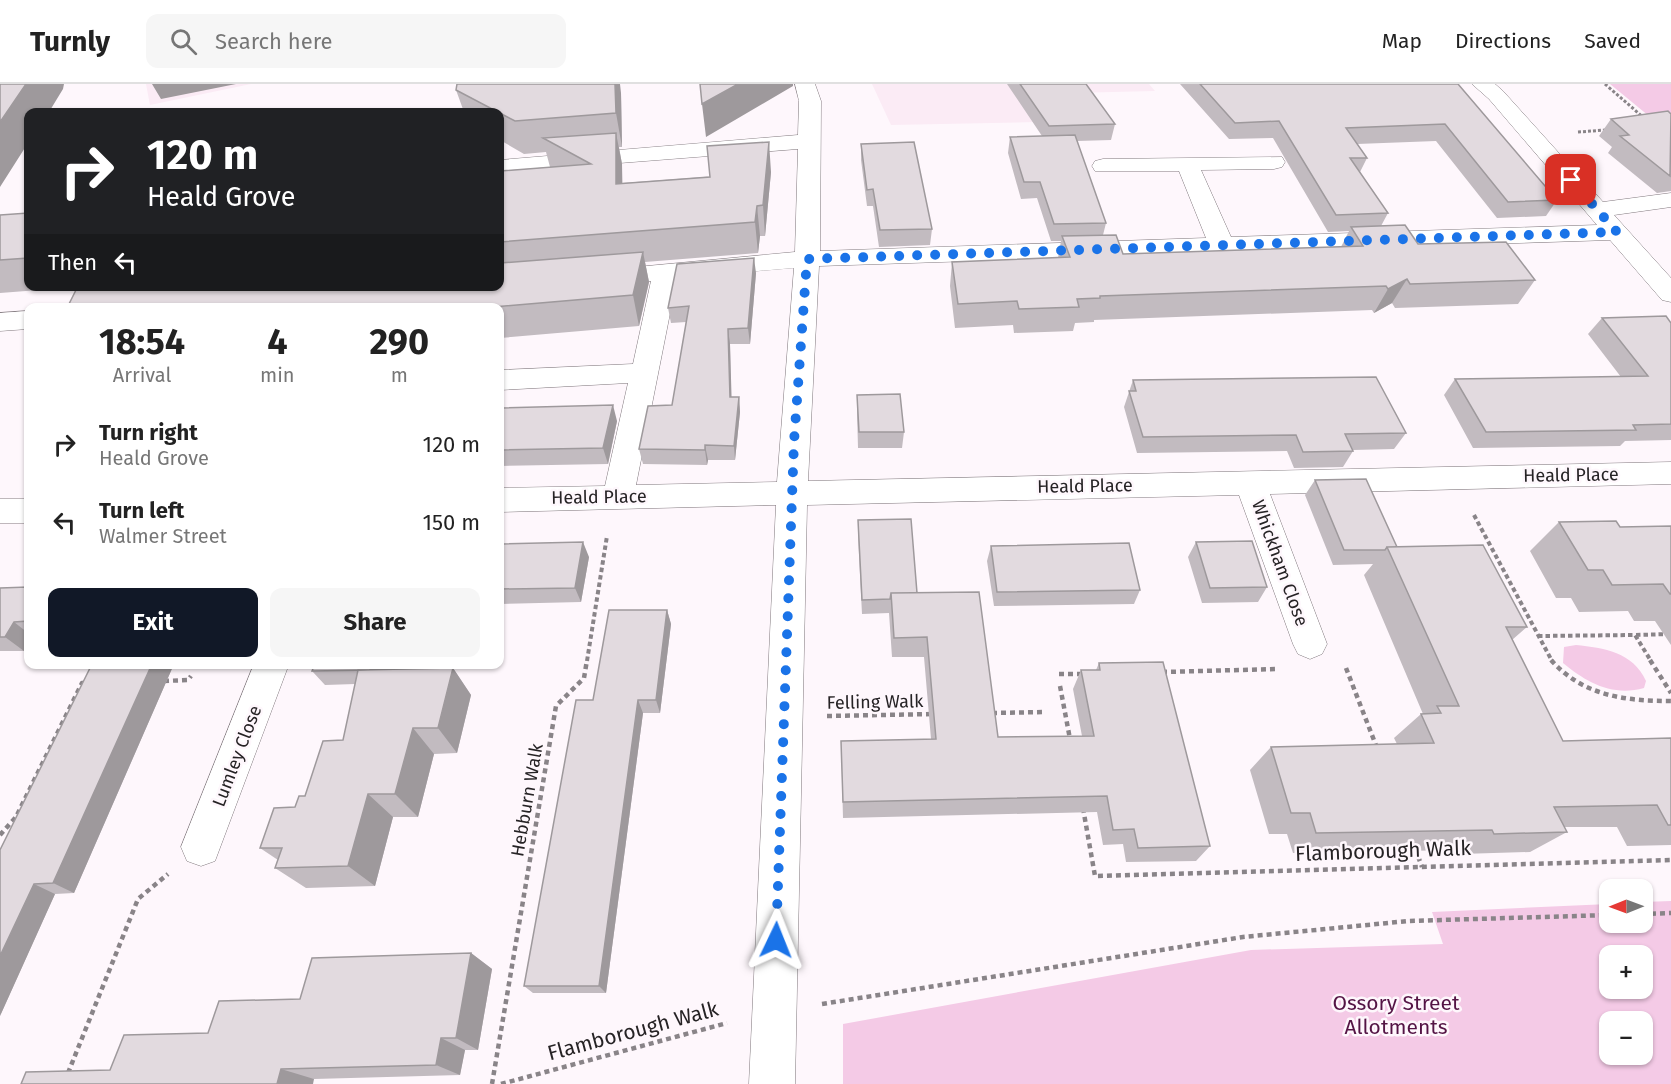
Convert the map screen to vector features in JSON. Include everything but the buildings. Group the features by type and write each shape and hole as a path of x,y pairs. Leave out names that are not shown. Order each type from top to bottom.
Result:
{"street":[{"path":"772,1084 792,493 807,259 811,141 810,101 806,84"},
{"path":"1482,84 1496,95 1671,294"},
{"path":"505,165 811,141"},
{"path":"1103,166 1274,162"},
{"path":"1187,164 1222,246"},
{"path":"1597,210 1671,200"},
{"path":"582,278 807,259 1617,232"},
{"path":"618,497 666,272"},
{"path":"0,322 24,320"},
{"path":"504,380 645,373"},
{"name":"Heald Place","path":"504,500 1671,473"},
{"name":"Whickham Close","path":"1250,482 1310,644"},
{"path":"0,511 24,511"},
{"name":"Lumley Close","path":"201,847 270,669"}],"path":[{"path":"1605,84 1646,119"},
{"path":"1532,136 1606,130"},
{"path":"1472,512 1552,661 1569,679 1589,691 1610,699 1671,701"},
{"name":"Hebburn Walk","path":"492,1084 556,706 584,678 608,530"},
{"path":"1538,636 1671,634"},
{"path":"1635,635 1671,693"},
{"path":"1346,668 1379,755"},
{"path":"1150,672 1287,669"},
{"path":"1059,674 1093,674"},
{"path":"153,681 188,680 191,676"},
{"path":"0,835 16,817 82,683 94,682"},
{"path":"1060,686 1070,742"},
{"path":"987,713 1045,712"},
{"name":"Felling Walk","path":"815,716 941,714"},
{"name":"Flamborough Walk","path":"1081,797 1095,876 1671,860"},
{"path":"1413,844 1422,867"},
{"path":"64,1084 138,899 201,847"},
{"path":"1653,914 1671,913"},
{"name":"Flamborough Walk","path":"501,1084 773,1011 953,985 1243,937 1408,921 1599,915"}],"shaded area":[{"path":"146,84 251,84 150,105"},
{"path":"872,84 1149,84 1155,91 1028,94 1037,122 891,125"}],"green space":[{"path":"1610,84 1671,84 1671,117 1655,121"},
{"path":"1576,645 1607,650 1626,658 1634,664 1646,681 1644,688 1621,691 1590,682 1563,663 1564,647"},
{"name":"Ossory Street Allotments","path":"1671,901 1671,1084 843,1084 843,1024 1251,950 1443,944 1432,912 1599,904 1599,933 1653,933 1653,902"}],"route":[{"path":"776,940 794,442 807,259 1617,232 1571,180"}]}
